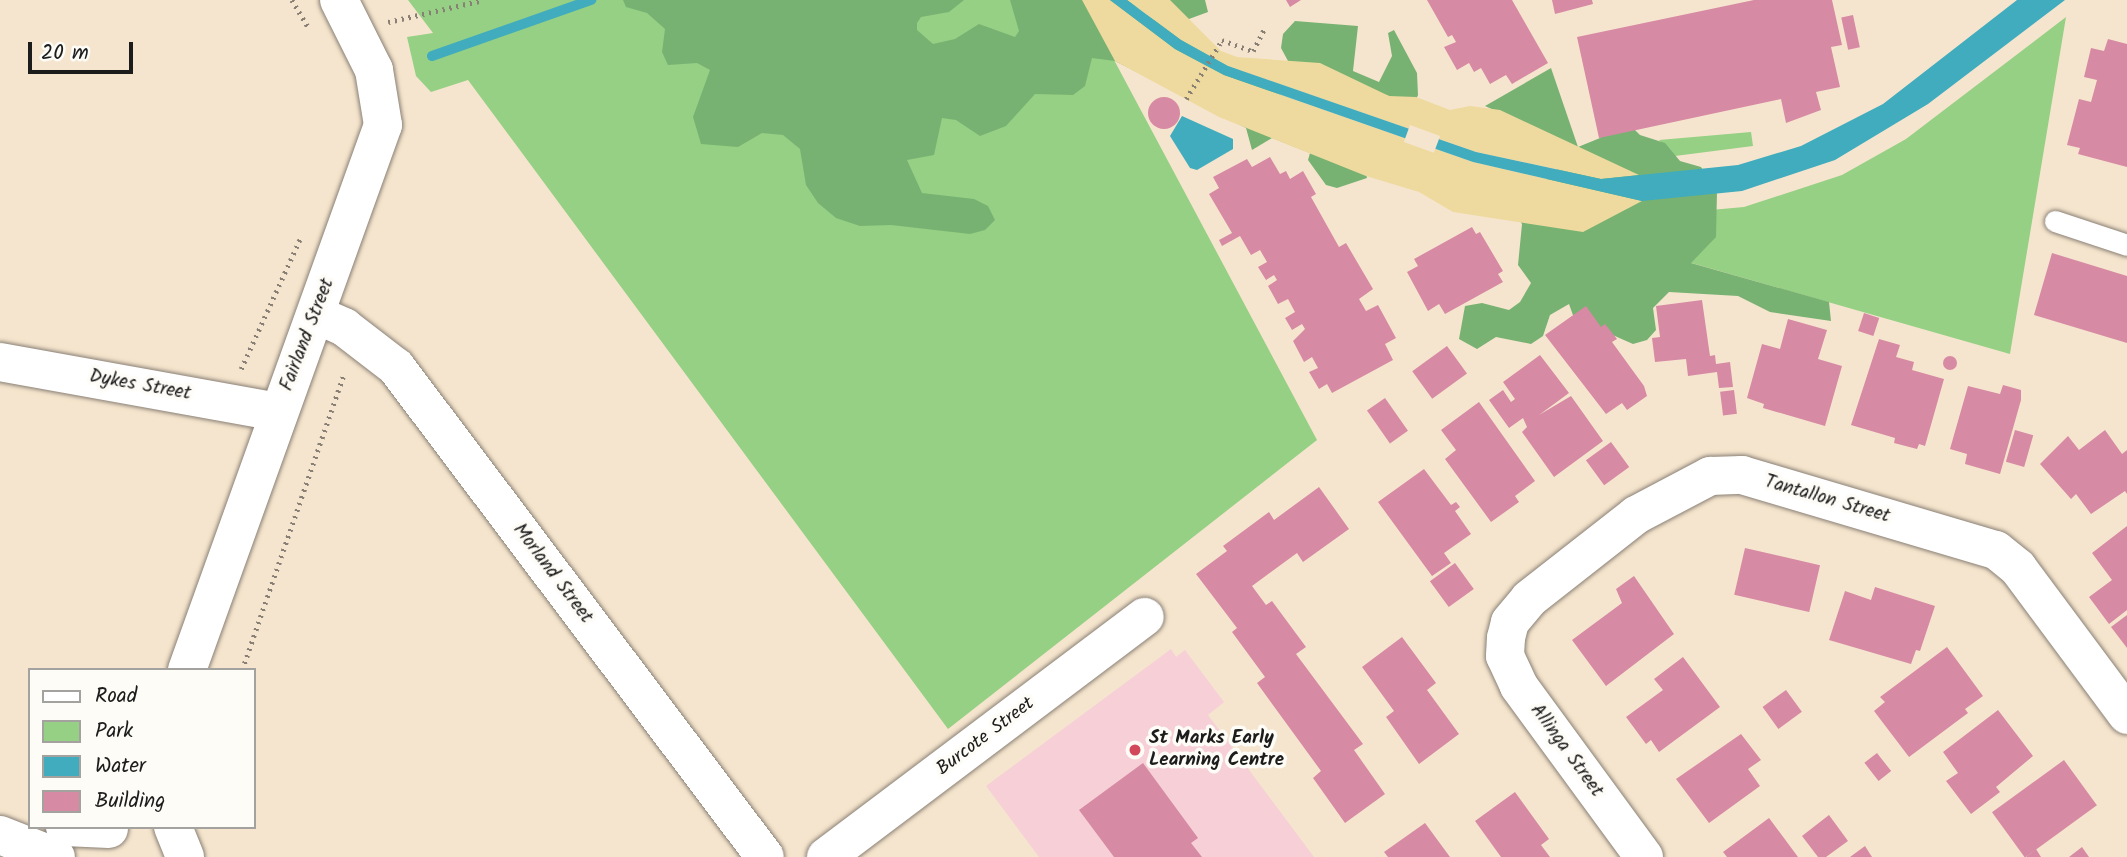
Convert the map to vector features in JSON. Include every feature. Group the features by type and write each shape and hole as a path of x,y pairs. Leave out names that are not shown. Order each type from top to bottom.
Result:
{"street":[{"name":"Fairland Street","path":"188,668 279,412 317,315 383,125 374,70 358,33 339,0"},
{"name":"Morland Street","path":"317,315 344,327 396,367 765,857"},
{"name":"Dykes Street","path":"0,362 279,412"},
{"name":"Tantallon Street","path":"1506,638 1518,609 1636,515 1710,476 1725,473 1996,550 2018,568 2127,715"},
{"name":"Burcote Street","path":"826,857 1145,617"},
{"name":"Allinga Street","path":"1506,638 1506,656 1518,686 1644,857"},
{"path":"6,836 42,829"},
{"path":"72,829 106,838"},
{"path":"6,836 56,857"}],"lane":[{"path":"2055,221 2127,245"}],"path":[{"path":"292,0 309,29"},
{"path":"358,33 400,18 483,0"},
{"path":"1186,99 1222,40 1253,51 1264,29"},
{"path":"226,402 304,229"}],"shaded area":[{"name":"St Marks Early Learning Centre","path":"1171,649 1176,657 1185,650 1224,702 1208,715 1314,857 1039,857 986,786"}],"green space":[{"path":"408,0 1082,0 1317,440 948,729 468,80 431,92 416,76 407,37 433,33"},
{"path":"623,0 964,0 949,12 921,17 917,30 933,44 955,39 979,24 1015,37 1019,31 1010,0 1121,0 1360,142 1367,178 1337,188 1326,185 1308,160 1310,153 1272,138 1252,150 1246,128 1115,61 1092,58 1085,86 1073,95 1035,94 1006,126 980,136 956,120 942,118 934,155 907,160 922,193 974,199 988,206 995,220 985,230 970,234 891,225 860,226 836,218 818,203 806,185 800,149 783,135 762,133 738,147 701,144 693,117 710,70 697,63 668,65 662,52 665,29 647,13 626,7"},
{"path":"1124,0 1205,0 1208,12 1170,26"},
{"path":"2066,17 2010,354 1583,232 1644,216 1744,207 1842,175 1906,139"},
{"path":"1295,21 1358,26 1353,71 1379,82 1392,56 1388,33 1394,30 1417,73 1418,95 1410,114 1389,96 1288,61 1281,48 1283,34"},
{"path":"1551,68 1578,147 1600,138 1609,125 1631,126 1640,135 1665,143 1680,161 1701,167 1717,192 1716,237 1691,263 1829,302 1831,321 1770,312 1738,296 1669,292 1653,308 1656,330 1647,340 1633,344 1574,318 1569,304 1550,315 1543,336 1531,344 1496,337 1477,349 1459,339 1465,306 1482,303 1509,310 1520,302 1531,283 1518,265 1522,224 1515,212 1578,148 1485,106"},
{"path":"1751,132 1753,146 1675,156 1659,140"}],"sand":[{"path":"1082,0 1110,0 1175,49 1224,75 1473,162 1642,201 1583,232 1453,212 1419,192 1366,176 1219,117 1115,61"},
{"path":"1127,0 1170,0 1221,51 1237,57 1320,63 1389,96 1416,97 1450,110 1470,106 1500,110 1639,175 1601,179 1476,152 1227,66 1181,40"}],"water":[{"path":"1110,0 1127,0 1181,40 1228,66 1476,152 1601,179 1738,165 1801,146 1883,104 2017,0 2065,0 1928,104 1835,160 1742,191 1642,201 1473,162 1224,75 1175,49"},
{"path":"1182,116 1233,139 1233,149 1197,170 1190,168 1170,136"}],"pier":[{"path":"1410,125 1440,136 1434,153 1404,142"}],"building":[{"path":"1286,0 1301,0 1290,7"},
{"path":"1427,0 1512,0 1548,63 1512,84 1506,75 1490,84 1481,68 1474,72 1469,63 1457,70 1444,47 1456,42 1452,35 1448,37"},
{"path":"1552,0 1592,0 1593,4 1555,14"},
{"path":"1754,0 1832,0 1842,45 1831,47 1840,87 1816,92 1821,110 1786,123 1781,99 1599,138 1577,37"},
{"path":"1853,15 1860,47 1848,50 1841,17"},
{"path":"2108,39 2127,44 2127,167 2078,154 2080,148 2067,145 2079,99 2091,102 2097,80 2084,77 2091,48 2104,51"},
{"path":"1164,97 1175,102 1180,113 1175,124 1164,129 1153,124 1148,113 1153,102"},
{"path":"1270,157 1280,174 1286,171 1290,179 1303,171 1316,194 1311,197 1339,247 1346,243 1373,289 1359,299 1366,311 1378,305 1396,338 1385,344 1393,360 1332,393 1327,384 1319,389 1309,372 1318,368 1312,357 1304,362 1293,341 1305,329 1302,324 1292,330 1285,318 1295,312 1288,299 1278,304 1268,286 1277,280 1274,275 1266,280 1258,267 1267,262 1260,250 1251,255 1240,236 1222,246 1219,240 1232,233 1209,194 1219,188 1213,177 1247,159 1252,167"},
{"path":"1472,227 1476,234 1480,232 1503,271 1498,274 1503,282 1445,314 1439,304 1428,311 1407,272 1418,266 1414,259"},
{"path":"2052,253 2127,276 2127,343 2034,315"},
{"path":"1702,300 1710,356 1715,355 1716,364 1730,362 1733,387 1719,388 1717,372 1688,376 1686,359 1655,362 1652,338 1660,337 1656,306"},
{"path":"1586,306 1601,327 1605,324 1617,339 1612,342 1644,386 1647,396 1627,410 1622,403 1606,414 1545,335"},
{"path":"1864,313 1879,318 1873,336 1858,331"},
{"path":"1788,319 1827,330 1818,359 1842,366 1825,426 1763,408 1764,404 1747,398 1762,344 1780,349"},
{"path":"1879,339 1900,345 1896,357 1914,362 1912,370 1944,379 1925,446 1919,444 1917,449 1894,443 1895,438 1851,425"},
{"path":"1447,346 1467,374 1432,399 1412,371"},
{"path":"1540,355 1569,393 1539,415 1571,396 1603,441 1554,477 1522,432 1527,427 1523,418 1509,428 1489,400 1503,390 1511,402 1515,399 1503,382"},
{"path":"1950,356 1955,358 1955,368 1950,370 1945,368 1943,363 1945,358"},
{"path":"2003,385 2021,390 2021,400 2000,474 1965,464 1967,454 1950,449 1968,386 2000,394"},
{"path":"1734,390 1737,414 1723,416 1720,392"},
{"path":"1385,398 1408,431 1390,443 1367,411"},
{"path":"1479,402 1535,481 1515,496 1519,502 1491,522 1445,459 1456,450 1441,430"},
{"path":"2015,430 2033,435 2024,467 2006,462"},
{"path":"2105,430 2122,454 2127,450 2127,494 2125,491 2091,514 2076,494 2071,499 2040,464 2068,436 2079,450"},
{"path":"1611,442 1629,467 1604,485 1586,460"},
{"path":"1424,469 1451,505 1456,502 1460,507 1455,511 1471,534 1444,553 1451,563 1432,576 1378,502"},
{"path":"1319,487 1349,529 1303,562 1297,553 1252,586 1266,605 1272,601 1306,647 1296,654 1363,744 1354,750 1385,794 1345,823 1313,778 1321,771 1257,683 1265,677 1232,632 1237,628 1196,574 1227,551 1223,546 1269,512 1274,520"},
{"path":"2127,526 2127,610 2109,624 2089,597 2112,580 2092,553"},
{"path":"1745,548 1820,565 1809,612 1734,595"},
{"path":"1455,563 1474,589 1449,607 1430,581"},
{"path":"1634,576 1674,634 1606,686 1572,640 1622,603 1616,589"},
{"path":"1875,587 1935,606 1920,651 1916,650 1911,664 1829,640 1845,591 1871,600"},
{"path":"2127,615 2127,648 2111,627"},
{"path":"1402,637 1436,683 1427,690 1459,734 1419,764 1386,717 1394,711 1362,667"},
{"path":"1947,647 1983,696 1965,709 1968,713 1909,757 1874,711 1885,702 1880,697"},
{"path":"1683,657 1720,707 1659,752 1651,740 1646,744 1626,717 1663,690 1654,679"},
{"path":"1786,690 1802,712 1778,729 1763,707"},
{"path":"1998,710 2033,756 1996,787 2000,792 1971,814 1946,781 1958,773 1943,752"},
{"path":"1741,734 1761,760 1748,769 1760,786 1709,823 1676,779"},
{"path":"1877,753 1891,771 1879,781 1864,763"},
{"path":"2064,760 2097,805 2026,857 1992,812"},
{"path":"1143,763 1198,838 1191,843 1202,857 1114,857 1079,810"},
{"path":"1515,792 1549,839 1541,845 1550,857 1501,857 1475,821"},
{"path":"1829,815 1848,841 1826,857 1818,857 1802,836"},
{"path":"1769,818 1798,857 1727,857 1723,852"},
{"path":"1425,823 1450,857 1388,857 1384,852"},
{"path":"1865,846 1872,857 1850,857"},
{"path":"2082,847 2089,857 2069,857"},
{"path":"2036,849 2041,857 2026,857"}],"waterway":[{"path":"432,56 591,0"}],"place":[{"name":"St Marks Early Learning Centre","path":"1135,750"}]}
